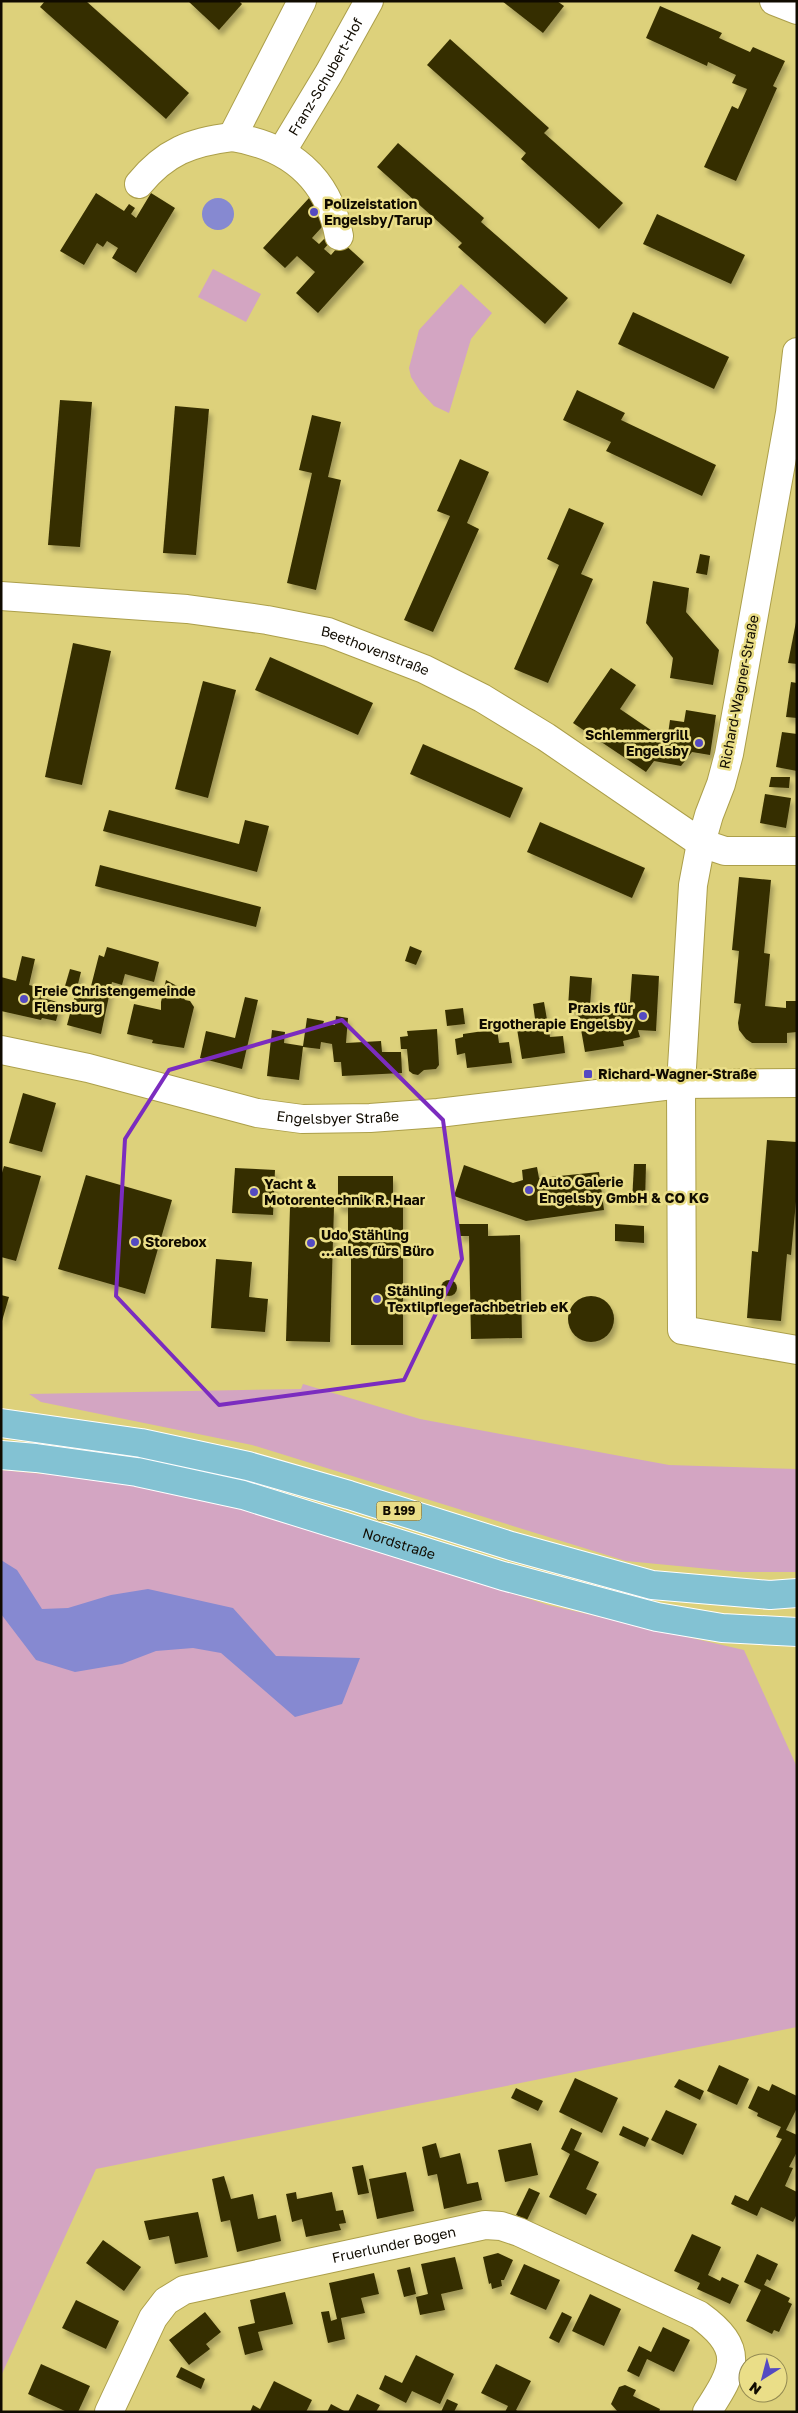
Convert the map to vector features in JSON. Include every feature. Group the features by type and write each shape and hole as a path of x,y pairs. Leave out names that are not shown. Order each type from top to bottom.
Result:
{"main road":[{"name":"B 199","path":"1,1422 141,1443 248,1466 349,1495 511,1546 652,1585 770,1595 797,1592"},
{"name":"Nordstraße","path":"1,1455 138,1472 243,1495 503,1576 657,1617 722,1628 797,1632"}],"street":[{"path":"232,137 302,1"},
{"name":"Franz-Schubert-Hof","path":"282,151 329,73 369,1"},
{"path":"774,1 797,10"},
{"name":"Franz-Schubert-Hof","path":"139,184 156,164 184,148 207,140 232,137 257,141 282,151 310,173 331,207 338,236"},
{"name":"Richard-Wagner-Straße","path":"797,352 790,413 729,754 721,784 708,815 693,885 681,1084 682,1330 797,1350"},
{"name":"Beethovenstraße","path":"1,596 187,609 267,620 336,635 424,669 482,698 546,737 701,843 725,851 797,851"},
{"name":"Engelsbyer Straße","path":"1,1050 88,1068 256,1113 302,1119 370,1118 438,1113 681,1084 797,1082"},
{"name":"Fruerlunder Bogen","path":"109,2412 153,2318 166,2301 184,2290 485,2225 501,2226 518,2232 698,2315 713,2325 730,2350 732,2365 726,2384 707,2412"}],"highlighted area":[{"path":"342,1020 443,1120 462,1259 404,1380 219,1405 116,1296 125,1139 169,1070"}],"shaded area":[{"path":"213,269 261,294 246,322 198,297"},
{"path":"461,284 492,313 471,339 449,413 434,406 420,391 411,377 409,368 419,330"},
{"path":"303,1384 420,1419 669,1465 797,1469 797,1572 741,1572 626,1561 252,1445 41,1402 29,1394 301,1389"},
{"path":"1,1470 108,1480 275,1517 548,1605 744,1650 797,1767 797,2027 96,2169 1,2376"}],"water":[{"path":"218,198 230,202 234,214 230,226 218,230 206,226 202,214 206,202"},
{"path":"1,1560 17,1570 42,1609 68,1608 111,1595 148,1589 233,1608 276,1656 360,1658 342,1704 295,1717 221,1653 193,1648 156,1651 122,1664 75,1672 36,1660 1,1614"}],"building":[{"path":"45,1 86,1 189,93 166,119 40,7"},
{"path":"188,1 239,1 242,4 219,30"},
{"path":"502,1 557,1 564,6 543,33"},
{"path":"660,6 722,33 719,38 750,52 753,47 785,61 773,86 777,88 736,181 704,167 732,106 738,109 747,89 732,83 736,75 708,62 707,66 646,38"},
{"path":"450,39 549,128 544,133 623,203 599,229 521,159 526,153 427,65"},
{"path":"398,143 484,218 481,222 568,298 545,324 458,247 462,243 377,167"},
{"path":"96,193 124,211 129,204 135,208 131,214 136,218 151,193 175,208 136,273 112,258 118,248 107,241 103,247 97,243 84,265 60,251"},
{"path":"309,198 331,217 312,238 319,244 326,237 330,242 324,249 331,255 342,242 364,262 318,313 296,293 315,272 297,256 285,268 263,248"},
{"path":"657,214 745,255 731,284 643,244"},
{"path":"633,312 729,357 714,389 618,344"},
{"path":"577,390 625,413 621,420 716,465 702,496 606,451 611,442 563,420"},
{"path":"60,400 92,402 80,547 48,545"},
{"path":"175,406 209,409 196,555 163,553"},
{"path":"312,415 341,422 328,477 341,480 316,590 287,583 312,473 299,470"},
{"path":"460,459 489,472 467,523 479,529 433,632 404,620 450,516 437,511"},
{"path":"569,508 604,523 581,574 593,579 548,683 514,669 559,565 547,559"},
{"path":"700,554 710,556 707,575 696,573"},
{"path":"653,581 689,588 686,612 719,650 713,685 670,678 673,658 646,623"},
{"path":"797,622 797,664 788,663"},
{"path":"73,643 111,651 82,785 45,777"},
{"path":"270,657 373,703 358,735 255,690"},
{"path":"611,668 636,685 620,709 667,741 670,720 684,722 686,710 716,715 710,755 692,752 681,766 654,761 646,772 573,723"},
{"path":"203,681 236,690 208,798 175,789"},
{"path":"791,682 797,683 797,718 786,717"},
{"path":"782,732 797,734 797,771 776,767"},
{"path":"423,744 523,788 510,818 410,774"},
{"path":"771,777 790,777 789,788 769,787"},
{"path":"765,794 791,798 786,828 760,823"},
{"path":"109,810 239,844 245,820 269,826 257,872 103,831"},
{"path":"540,822 645,868 632,898 527,852"},
{"path":"100,865 261,907 256,927 95,886"},
{"path":"739,877 771,880 764,953 770,954 765,1006 786,1008 786,1001 797,1001 797,1032 787,1033 787,1043 752,1043 739,1030 738,1023 741,1004 734,1003 739,951 732,950"},
{"path":"410,946 422,951 416,965 405,961"},
{"path":"107,947 159,962 154,982 125,974 122,985 112,982 101,1034 67,1025 76,991 89,994 99,955 104,957"},
{"path":"22,956 35,959 29,985 46,989 43,998 61,1003 56,1021 42,1018 41,1020 1,1011 1,977 16,981"},
{"path":"70,969 81,972 77,988 65,986"},
{"path":"632,974 659,976 656,1031 638,1030 640,1037 623,1041 624,1046 585,1052 579,1018 574,1008 568,1008 570,976 592,978 590,1006 593,1016 618,1012 617,1006 630,1002"},
{"path":"166,980 177,986 185,1000 190,1001 194,1007 184,1048 152,1043 153,1040 127,1034 134,1004 161,1010"},
{"path":"245,997 258,1000 242,1069 200,1058 206,1031 235,1038"},
{"path":"544,1002 550,1037 563,1036 565,1053 522,1059 517,1029 536,1026 533,1004"},
{"path":"463,1008 465,1024 447,1026 445,1010"},
{"path":"336,1016 348,1018 346,1043 381,1041 382,1052 401,1052 402,1073 342,1076 341,1062 334,1062 332,1044 321,1042 320,1049 303,1047 299,1080 267,1076 272,1030 285,1032 284,1043 303,1046 307,1018 324,1021 323,1024 335,1025"},
{"path":"437,1029 439,1065 436,1069 424,1070 418,1075 413,1074 409,1071 407,1049 401,1049 400,1037 408,1036 407,1031"},
{"path":"497,1029 499,1043 509,1042 512,1063 467,1068 465,1053 457,1055 455,1039 463,1037 463,1034"},
{"path":"23,1093 56,1103 42,1152 9,1143"},
{"path":"767,1140 797,1142 797,1191 791,1255 787,1254 781,1321 747,1318 752,1251 758,1252"},
{"path":"634,1164 646,1164 645,1203 632,1202"},
{"name":"Auto Galerie Engelsby GmbH & CO KG","path":"464,1165 513,1183 523,1180 522,1170 537,1167 539,1178 599,1172 604,1210 526,1221 454,1196"},
{"path":"4,1166 41,1176 16,1261 1,1257 1,1176"},
{"name":"Yacht & Motorentechnik R. Haar","path":"235,1168 275,1170 273,1215 232,1213"},
{"path":"86,1175 172,1200 145,1294 58,1269"},
{"name":"Stähling Textilpflegefachbetrieb eK","path":"338,1176 393,1176 393,1198 403,1198 403,1345 351,1345 351,1252 348,1251 348,1207 338,1207"},
{"name":"Udo Stähling …alles fürs Büro","path":"290,1207 334,1207 330,1342 286,1341"},
{"path":"459,1224 488,1224 488,1236 520,1235 522,1338 471,1339 469,1236 459,1236"},
{"path":"615,1224 644,1226 644,1243 615,1241"},
{"path":"216,1259 252,1262 249,1297 268,1299 265,1332 211,1328"},
{"path":"446,1280 452,1280 457,1285 455,1294 446,1296 441,1291 441,1285"},
{"path":"1,1295 9,1297 2,1321 1,1321"},
{"path":"587,1296 595,1296 604,1300 610,1306 614,1319 610,1332 604,1338 595,1342 587,1342 578,1338 572,1332 568,1323 568,1315 572,1306 578,1300"},
{"path":"719,2065 749,2079 737,2105 707,2091"},
{"path":"575,2078 618,2098 602,2133 559,2112"},
{"path":"679,2079 704,2091 700,2100 674,2087"},
{"path":"772,2084 797,2096 797,2108 786,2130 797,2135 797,2152 789,2167 793,2168 785,2186 797,2192 797,2214 793,2222 761,2207 757,2216 731,2204 735,2195 748,2201 782,2139 776,2137 781,2127 757,2116 758,2113 748,2108 758,2086 769,2091"},
{"path":"516,2088 543,2101 538,2111 511,2098"},
{"path":"666,2110 697,2124 683,2155 651,2140"},
{"path":"623,2126 649,2138 645,2147 619,2135"},
{"path":"571,2128 582,2133 574,2150 599,2162 586,2189 597,2194 586,2215 549,2197 570,2154 561,2149"},
{"path":"436,2143 440,2158 460,2153 467,2184 478,2182 482,2200 444,2209 437,2174 428,2176 422,2147"},
{"path":"531,2143 538,2175 505,2182 498,2150"},
{"path":"363,2165 369,2193 358,2195 352,2167"},
{"path":"406,2172 414,2211 377,2219 369,2179"},
{"path":"224,2176 231,2199 253,2194 258,2219 276,2215 281,2241 237,2252 230,2220 221,2222 212,2179"},
{"path":"529,2188 540,2193 527,2220 516,2215"},
{"path":"296,2192 297,2199 332,2192 336,2211 343,2210 346,2223 339,2224 341,2230 306,2237 302,2219 292,2222 286,2194"},
{"path":"198,2212 208,2257 175,2264 169,2236 149,2240 144,2221"},
{"path":"692,2234 721,2247 708,2275 720,2281 722,2277 739,2285 730,2304 697,2289 700,2283 674,2271"},
{"path":"103,2240 141,2267 124,2291 86,2263"},
{"path":"498,2253 513,2260 504,2280 501,2280 502,2286 492,2289 491,2283 489,2284 483,2257"},
{"path":"757,2254 778,2264 770,2281 767,2279 764,2285 790,2298 788,2302 792,2304 779,2332 774,2330 772,2334 746,2321 761,2290 744,2282"},
{"path":"455,2257 463,2289 441,2294 445,2310 420,2315 416,2297 428,2294 421,2264"},
{"path":"524,2264 560,2280 546,2310 510,2294"},
{"path":"410,2267 416,2294 404,2297 397,2270"},
{"path":"374,2273 379,2294 361,2298 365,2313 341,2318 345,2339 328,2343 321,2312 329,2311 331,2321 337,2319 329,2283"},
{"path":"285,2292 293,2324 258,2332 263,2350 245,2355 238,2327 255,2323 250,2300"},
{"path":"590,2294 621,2309 604,2346 572,2331"},
{"path":"76,2300 119,2321 106,2349 62,2328"},
{"path":"205,2312 221,2332 206,2344 210,2349 189,2365 169,2340"},
{"path":"562,2312 572,2317 559,2343 549,2338"},
{"path":"663,2327 690,2340 674,2372 647,2359 639,2377 627,2371 639,2346 651,2352"},
{"path":"416,2355 454,2374 440,2404 412,2391 406,2403 379,2389 385,2375 402,2383"},
{"path":"41,2364 90,2386 78,2412 67,2412 28,2394"},
{"path":"496,2364 531,2381 516,2410 519,2412 505,2412 508,2406 481,2393"},
{"path":"181,2367 205,2379 201,2389 176,2377"},
{"path":"274,2381 312,2400 306,2412 250,2412 253,2405 260,2409"},
{"path":"625,2385 636,2390 633,2396 660,2409 659,2412 618,2412 611,2404 619,2387"},
{"path":"357,2394 380,2405 376,2412 348,2412"},
{"path":"447,2399 458,2404 454,2412 441,2412"},
{"path":"331,2404 346,2412 327,2412"}],"place":[{"name":"Polizeistation Engelsby/Tarup","path":"314,212"},
{"name":"Schlemmergrill Engelsby","path":"699,743"},
{"name":"Freie Christengemeinde Flensburg","path":"24,999"},
{"name":"Praxis für Ergotherapie Engelsby","path":"643,1016"},
{"name":"Richard-Wagner-Straße","path":"588,1074"},
{"name":"Auto Galerie Engelsby GmbH & CO KG","path":"529,1190"},
{"name":"Yacht & Motorentechnik R. Haar","path":"254,1192"},
{"name":"Storebox","path":"135,1242"},
{"name":"Udo Stähling …alles fürs Büro","path":"311,1243"},
{"name":"Stähling Textilpflegefachbetrieb eK","path":"377,1299"}]}
